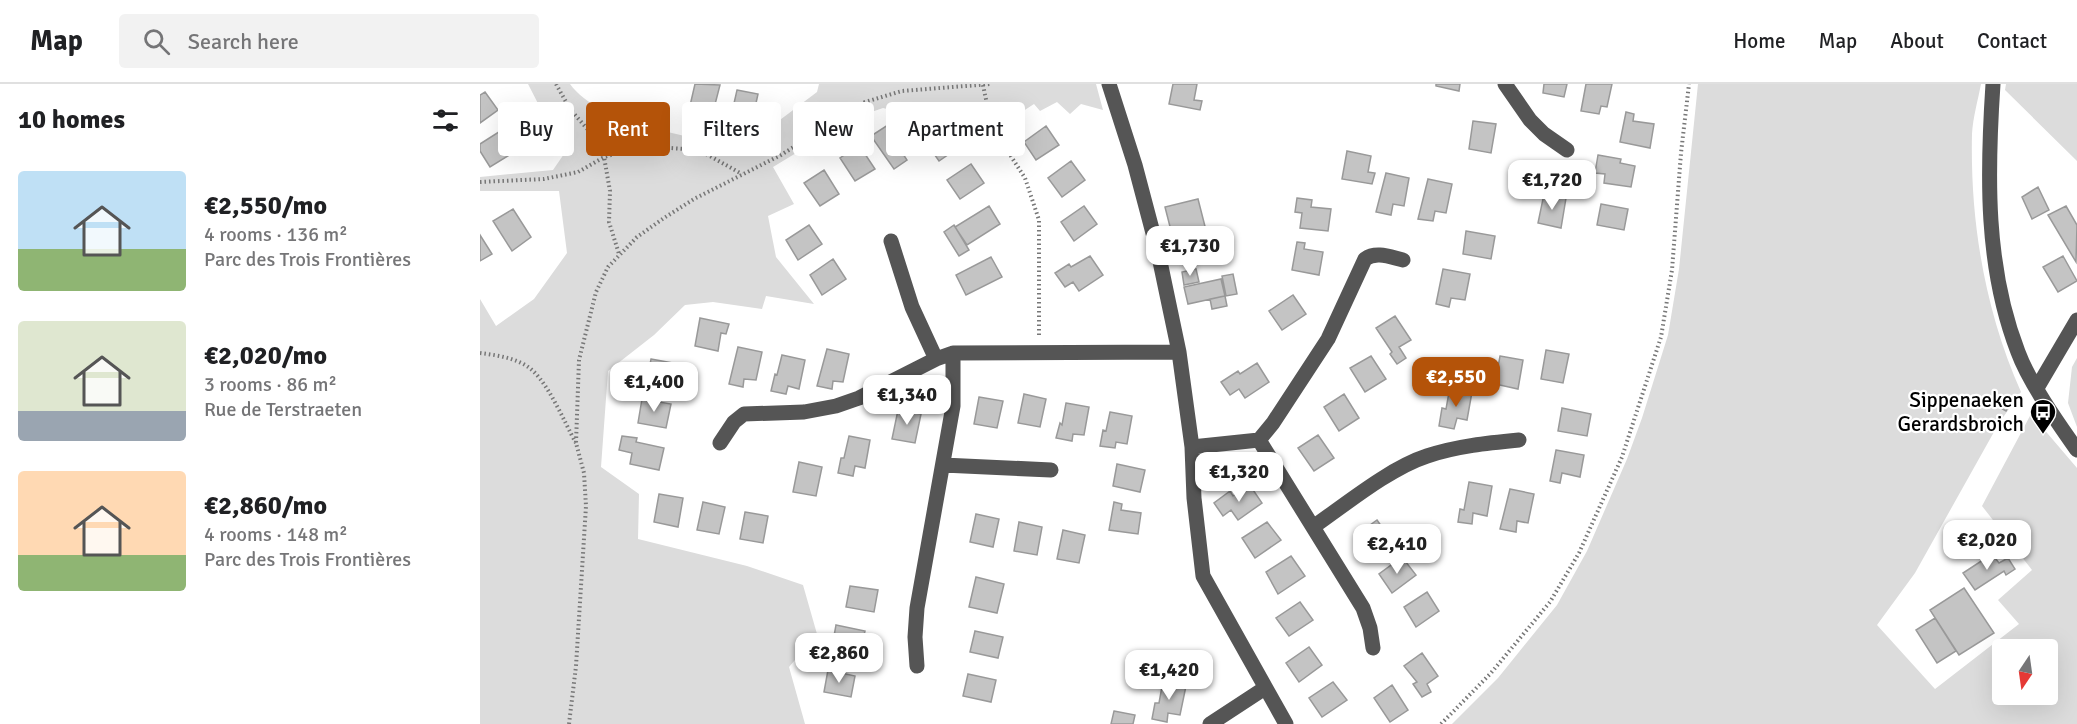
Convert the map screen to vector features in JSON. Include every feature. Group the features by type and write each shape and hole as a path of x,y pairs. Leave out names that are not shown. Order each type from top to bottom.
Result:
{"street":[{"path":"1109,84 1138,176 1158,252 1179,352 1192,447 1194,498 1203,576 1286,724"},
{"path":"1505,84 1530,120 1544,134 1567,150"},
{"path":"1993,84 1988,158 1990,226 2005,316 2018,354 2077,450"},
{"path":"891,241 912,307 936,359"},
{"path":"1192,447 1259,440 1273,423 1328,339 1365,259 1376,254 1403,260"},
{"path":"2037,388 2077,320"},
{"path":"720,443 734,422 744,414 804,412 836,406 859,398 936,359 953,353 1179,352"},
{"path":"917,666 915,637 917,608 953,406 953,353"},
{"path":"1259,440 1364,608 1370,628 1372,648"},
{"path":"1313,527 1390,475 1426,456 1476,444 1519,440"},
{"path":"943,465 1051,470"},
{"path":"1210,724 1265,688"}],"path":[{"path":"556,84 570,109 596,140 604,157 610,191 609,222 619,254"},
{"path":"576,444 579,360 586,328 597,292 608,267 637,237 694,200 782,155 865,102 902,91 991,84"},
{"path":"1441,724 1491,673 1550,602 1579,553 1622,457 1661,337 1672,270 1689,84"},
{"path":"983,85 988,109 998,136 1025,178 1039,220 1038,351"},
{"path":"480,182 544,179 578,172 604,157 642,146 699,150 743,175"},
{"path":"480,353 507,357 527,366 540,378 576,444 584,473 586,506 576,666 569,724"}],"shaded area":[{"path":"528,84 570,84 590,102 586,102 586,156 670,156 670,133 682,135 682,156 781,156 781,119 793,110 793,155 773,167 794,204 768,216 776,257 814,304 766,296 762,309 713,302 685,305 654,335 608,371 601,467 639,494 638,539 747,566 803,585 817,634 789,667 805,724 480,724 480,299 496,326 534,299 567,253 559,191 480,191 480,177 553,170 563,156 574,156 574,102 537,102"},
{"path":"819,84 1096,84 1103,110 1081,104 1070,114 1057,102 1040,111 1034,104 1025,110 1025,102 886,102 886,109 874,111 874,102 804,102 817,92"},
{"path":"1698,84 1981,84 1972,134 1977,233 1989,298 2008,361 2021,392 1999,423 1915,573 1877,625 1935,689 1992,645 1992,705 2058,705 2058,639 2000,639 2019,624 1998,600 2032,570 1982,506 2031,414 2077,468 2077,724 1452,724 1498,678 1557,605 1587,551 1627,459 1668,335 1679,269"},
{"path":"2006,84 2077,84 2077,161 2005,90"},
{"path":"2077,358 2077,427 2068,403 2072,367"}],"building":[{"path":"695,84 720,85 716,102 691,102"},
{"path":"1173,84 1197,84 1194,100 1202,101 1200,110 1169,104"},
{"path":"1436,84 1460,84 1459,91 1436,86"},
{"path":"1544,84 1567,84 1564,97 1543,93"},
{"path":"1586,84 1612,84 1607,107 1601,106 1599,114 1581,111"},
{"path":"737,90 758,94 756,102 734,102"},
{"path":"485,92 498,110 480,123 480,95"},
{"path":"1626,112 1634,114 1633,121 1654,124 1650,148 1620,142"},
{"path":"1473,121 1496,124 1491,153 1469,149"},
{"path":"886,126 886,156 904,156 907,160 894,169 874,140 874,134"},
{"path":"1046,126 1059,145 1036,160 1025,141"},
{"path":"498,132 498,156 508,156 490,167 480,151 480,144"},
{"path":"1347,151 1371,156 1368,172 1375,173 1372,184 1342,179"},
{"path":"1598,155 1621,159 1620,163 1635,166 1631,187 1604,183 1605,174 1595,173"},
{"path":"866,156 875,169 855,181 840,158"},
{"path":"936,156 946,156 939,161"},
{"path":"1071,161 1085,180 1062,197 1048,178"},
{"path":"971,164 984,183 960,199 947,180"},
{"path":"824,170 839,194 820,206 804,183"},
{"path":"1386,173 1409,178 1404,206 1393,204 1391,215 1376,212"},
{"path":"1428,179 1452,184 1446,213 1435,211 1433,221 1418,219"},
{"path":"2038,187 2049,210 2032,219 2022,197"},
{"path":"1544,194 1566,198 1561,228 1538,223"},
{"path":"1297,198 1312,200 1311,207 1331,209 1328,231 1300,228 1302,213 1295,212"},
{"path":"1198,199 1210,246 1177,254 1165,207"},
{"path":"1601,204 1628,209 1624,230 1597,225"},
{"path":"989,206 1000,224 967,245 955,227"},
{"path":"1084,206 1097,224 1074,241 1061,222"},
{"path":"2066,206 2077,225 2076,262 2048,215"},
{"path":"513,209 531,237 512,251 493,221"},
{"path":"809,225 822,244 798,260 786,240"},
{"path":"954,225 969,250 959,256 944,232"},
{"path":"1466,231 1495,236 1491,259 1463,254"},
{"path":"480,235 492,254 480,261"},
{"path":"1297,242 1305,243 1304,249 1323,252 1319,275 1292,270"},
{"path":"1090,256 1103,275 1079,291 1073,282 1065,287 1055,273 1069,264 1071,267"},
{"path":"2063,256 2077,281 2058,292 2043,267"},
{"path":"991,257 1002,277 966,295 956,275"},
{"path":"833,259 846,279 822,295 810,275"},
{"path":"1196,269 1199,282 1184,285 1182,272"},
{"path":"1443,269 1470,274 1465,300 1451,298 1449,307 1436,304"},
{"path":"1233,274 1237,294 1226,296 1222,276"},
{"path":"1221,279 1225,296 1188,304 1184,287"},
{"path":"1293,295 1306,314 1282,330 1269,311"},
{"path":"1225,296 1227,306 1212,309 1210,299"},
{"path":"1395,316 1411,340 1399,347 1406,358 1397,364 1376,328"},
{"path":"700,318 729,324 726,334 721,333 718,351 695,346"},
{"path":"738,347 762,352 756,380 744,379 743,387 729,384"},
{"path":"827,349 849,354 843,382 833,381 832,389 817,386"},
{"path":"1546,350 1569,354 1563,383 1541,379"},
{"path":"782,355 805,360 799,389 788,386 786,394 771,391"},
{"path":"1371,356 1386,379 1365,392 1350,368"},
{"path":"1500,356 1523,360 1518,389 1495,384"},
{"path":"651,359 679,364 676,386 647,381"},
{"path":"1257,363 1269,382 1245,398 1239,389 1230,395 1221,382"},
{"path":"1450,387 1472,392 1467,420 1457,418 1454,429 1439,426 1442,408 1446,409"},
{"path":"1024,394 1046,399 1040,427 1018,423"},
{"path":"1344,394 1359,418 1339,431 1324,407"},
{"path":"979,397 1003,401 997,428 974,424"},
{"path":"2003,397 2011,402 2006,411 1997,406"},
{"path":"642,399 671,404 666,428 638,423"},
{"path":"1066,403 1089,407 1084,435 1073,434 1072,441 1056,438 1060,423 1062,425"},
{"path":"1562,408 1591,414 1587,436 1558,431"},
{"path":"898,410 921,414 915,443 892,439"},
{"path":"1110,412 1132,416 1127,444 1116,442 1115,448 1100,446"},
{"path":"1318,435 1334,458 1314,471 1298,448"},
{"path":"622,436 637,438 636,442 664,448 659,470 630,464 632,453 619,450"},
{"path":"849,436 870,440 865,468 855,466 853,476 838,473"},
{"path":"1556,450 1584,455 1580,477 1562,473 1560,483 1550,481"},
{"path":"799,462 822,467 816,496 793,492"},
{"path":"1117,464 1145,470 1140,492 1113,486"},
{"path":"1469,482 1492,486 1487,516 1473,513 1472,524 1458,522 1460,509 1464,510"},
{"path":"1249,484 1262,503 1238,520 1231,510 1223,516 1214,503 1230,491 1233,496"},
{"path":"1510,489 1534,494 1528,523 1517,521 1516,532 1500,529"},
{"path":"659,494 683,498 678,527 654,522"},
{"path":"703,502 725,507 719,534 697,530"},
{"path":"1114,502 1122,504 1121,510 1141,513 1138,534 1109,530"},
{"path":"745,512 768,516 763,543 740,539"},
{"path":"976,514 999,519 993,547 970,542"},
{"path":"1377,520 1391,540 1369,556 1355,536"},
{"path":"1019,522 1042,527 1037,555 1014,551"},
{"path":"1267,522 1281,540 1255,558 1242,538"},
{"path":"1063,530 1085,535 1079,563 1057,559"},
{"path":"1992,554 1999,563 2008,558 2015,569 2006,575 2004,571 1975,590 1963,573"},
{"path":"1291,556 1305,576 1278,594 1266,572"},
{"path":"1402,557 1416,575 1392,593 1379,574"},
{"path":"976,577 1004,584 997,613 969,607"},
{"path":"850,586 878,590 874,612 846,607"},
{"path":"1964,588 1994,633 1959,655 1930,610"},
{"path":"1427,592 1439,611 1416,627 1404,607"},
{"path":"1300,602 1313,620 1289,636 1276,618"},
{"path":"1935,618 1956,651 1937,663 1916,630"},
{"path":"836,625 865,631 860,652 832,647"},
{"path":"975,631 1003,637 998,658 970,652"},
{"path":"1309,647 1322,665 1299,682 1286,663"},
{"path":"1422,653 1438,676 1427,684 1431,692 1422,697 1413,684 1417,682 1404,666"},
{"path":"828,670 855,676 851,697 824,692"},
{"path":"968,674 996,680 991,702 963,696"},
{"path":"1163,681 1186,686 1180,715 1168,713 1167,722 1152,719 1155,703 1159,703"},
{"path":"1333,682 1347,700 1322,717 1309,698"},
{"path":"1392,685 1408,710 1390,722 1374,698"},
{"path":"1114,711 1135,715 1133,724 1111,724"}],"place":[{"name":"Sippenaeken Gerardsbroich","path":"2043,435"}]}
